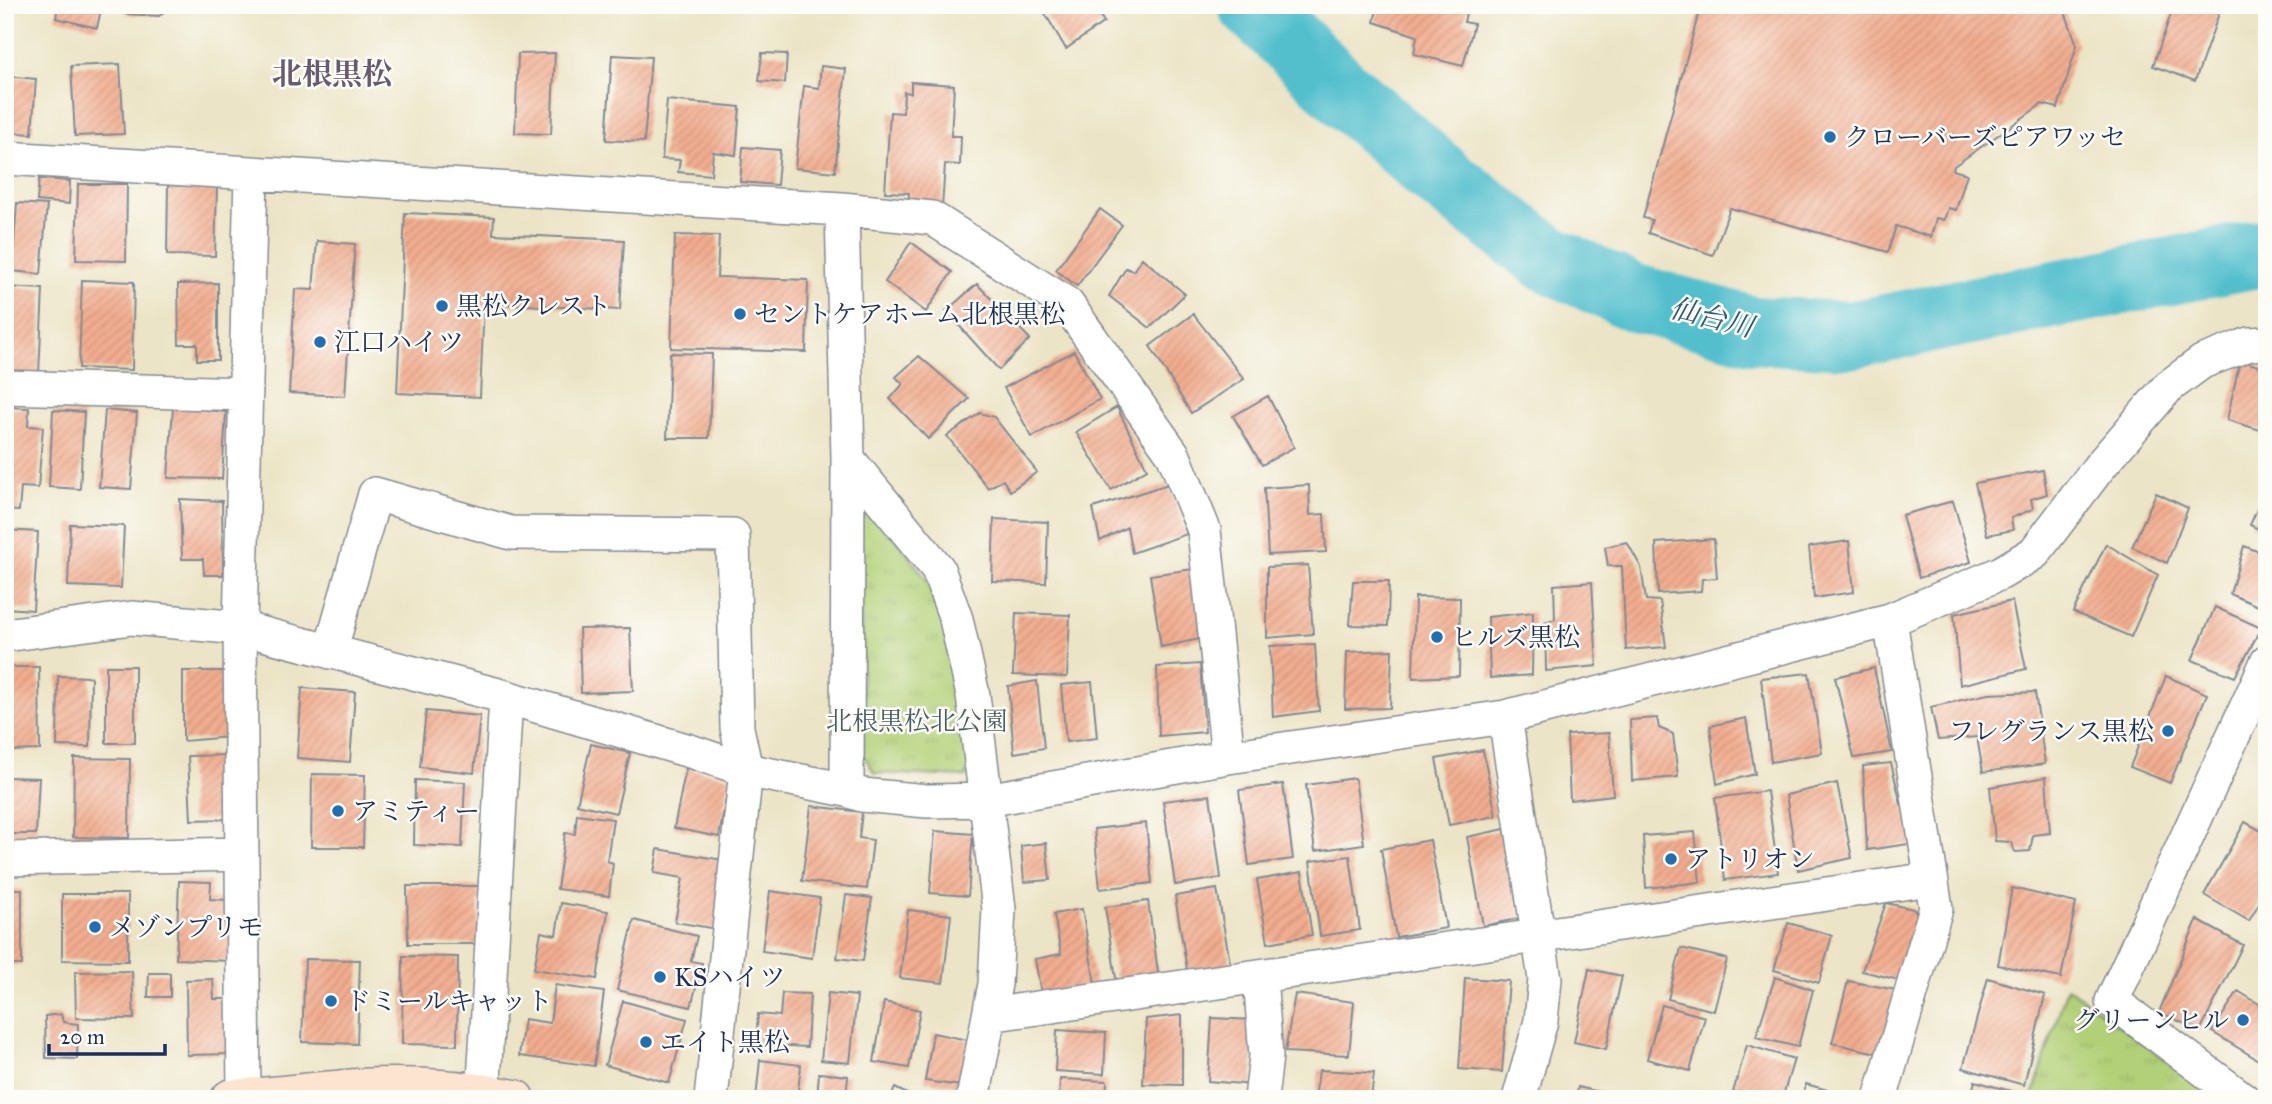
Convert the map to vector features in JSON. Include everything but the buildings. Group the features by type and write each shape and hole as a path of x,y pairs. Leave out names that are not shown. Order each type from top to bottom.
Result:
{"street":[{"path":"5,158 842,209 932,218 1067,304 1173,454 1204,530 1228,757"},
{"path":"244,1098 240,628 251,173"},
{"path":"842,209 848,459 847,790"},
{"path":"5,635 132,618 240,628 506,697 746,770 862,795 927,801 986,800 1228,757 1506,718 1890,620 2001,573 2034,553 2100,466 2168,387 2202,362 2249,344 2267,343"},
{"path":"5,387 246,394"},
{"path":"848,459 938,569 956,619 974,695 999,909 995,984 973,1099"},
{"path":"330,652 375,494 511,534 733,535 737,728 746,770 711,1099"},
{"path":"1880,1099 1936,908 1890,620"},
{"path":"2243,1099 2112,1001 2267,662"},
{"path":"230,1099 362,1088 429,1088 494,1097 506,697"},
{"path":"1506,718 1545,979 1541,1021 1519,1099"},
{"path":"5,859 243,854"},
{"path":"989,1016 1931,879"},
{"path":"1260,976 1266,1056 1261,1099"}],"green space":[{"name":"北根黒松北公園","path":"873,510 927,580 957,664 971,759 966,777 875,773 863,755 860,518"},
{"path":"2067,987 2218,1099 2032,1099"}],"waterway":[{"name":"仙台川","path":"1252,5 1343,92 1443,179 1546,257 1632,297 1752,330 1850,335 2267,252"}],"place":[{"name":"クローバーズピアワッセ","path":"1830,137"},
{"name":"黒松クレスト","path":"442,306"},
{"name":"セントケアホーム北根黒松","path":"740,314"},
{"name":"江口ハイツ","path":"320,342"},
{"name":"ヒルズ黒松","path":"1437,637"},
{"name":"フレグランス黒松","path":"2168,731"},
{"name":"アミティー","path":"338,811"},
{"name":"アトリオン","path":"1671,859"},
{"name":"メゾンプリモ","path":"95,927"},
{"name":"KSハイツ","path":"660,977"},
{"name":"ドミールキャット","path":"331,1001"},
{"name":"グリーンヒル","path":"2243,1020"},
{"name":"エイト黒松","path":"646,1042"}],"district":[{"name":"北根黒松","path":"332,74"}]}
